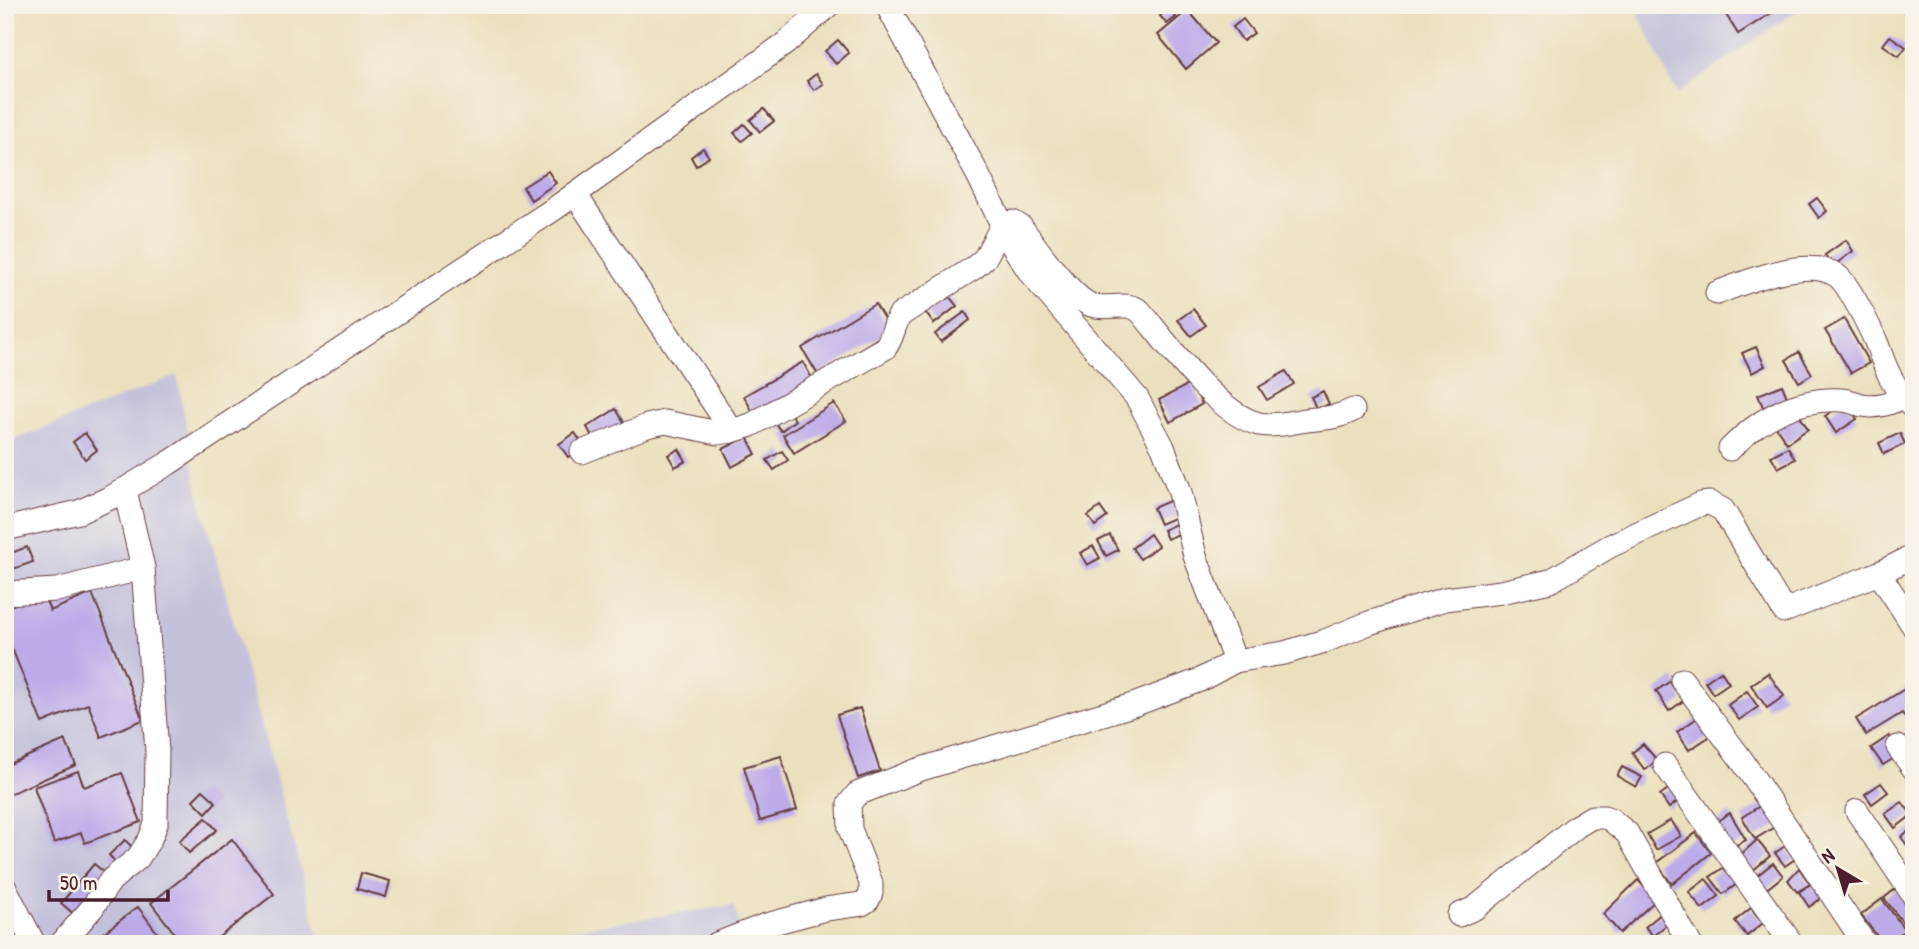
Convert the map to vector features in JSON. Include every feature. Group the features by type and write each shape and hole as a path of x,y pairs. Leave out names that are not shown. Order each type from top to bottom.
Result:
{"street":[{"path":"5,529 79,512 125,490 169,463 575,194 776,51 829,5"},
{"path":"887,5 1012,245 1031,274 1137,398 1163,447 1180,492 1195,556 1235,661"},
{"path":"575,194 732,431"},
{"path":"1003,224 1017,223 1071,290 1087,303 1104,307 1133,306 1140,310 1221,403 1247,420 1275,425 1330,418 1353,410"},
{"path":"582,452 647,426 665,422 718,433 751,425 885,348 900,315 975,267 985,258 1003,224"},
{"path":"1717,293 1765,274 1824,270 1836,275 1846,285 1877,345 1886,372 1910,402"},
{"path":"1730,449 1765,419 1787,407 1844,400 1878,406 1910,402"},
{"path":"61,944 92,908 111,880 138,858 156,824 158,751 143,568 125,490"},
{"path":"717,944 766,925 826,909 862,904 868,900 871,883 850,829 849,804 857,794 918,770 1149,699 1200,680 1235,661 1284,653 1325,641 1368,622 1445,599 1501,592 1550,581 1610,546 1701,504 1710,503 1723,510 1784,611 1914,556"},
{"path":"5,593 57,590 143,568"},
{"path":"1879,573 1914,627"},
{"path":"1682,680 1741,759 1865,944"},
{"path":"1898,747 1914,769"},
{"path":"1665,765 1792,944"},
{"path":"1857,811 1914,896"},
{"path":"1459,915 1475,908 1577,826 1592,817 1604,817 1611,819 1627,833 1690,944"},
{"path":"5,888 34,944"}],"shaded area":[{"path":"1634,5 1805,5 1677,94"},
{"path":"177,375 198,492 321,944 24,944 5,907 5,444"},
{"path":"734,905 743,944 472,944"}],"building":[{"path":"1720,5 1784,5 1738,34"},
{"path":"1169,8 1176,17 1167,24 1160,16"},
{"path":"1188,10 1216,43 1186,69 1158,35"},
{"path":"1243,19 1254,33 1243,41 1233,27"},
{"path":"1890,36 1906,47 1899,56 1883,45"},
{"path":"838,40 849,53 836,64 825,51"},
{"path":"816,74 823,84 814,90 807,81"},
{"path":"764,109 774,121 760,132 750,120"},
{"path":"744,124 752,133 742,141 734,133"},
{"path":"703,148 709,157 696,166 691,157"},
{"path":"548,171 556,183 531,200 523,187"},
{"path":"1817,198 1827,211 1819,218 1809,204"},
{"path":"1846,240 1853,251 1833,266 1825,255"},
{"path":"948,295 957,306 934,324 925,312"},
{"path":"875,304 891,330 818,375 802,348"},
{"path":"1193,309 1206,325 1191,336 1178,320"},
{"path":"965,312 970,320 941,342 935,334"},
{"path":"1844,319 1869,363 1851,373 1825,330"},
{"path":"1756,347 1765,366 1752,373 1742,353"},
{"path":"1799,352 1812,374 1799,382 1786,360"},
{"path":"803,362 814,382 755,416 744,396"},
{"path":"1286,371 1294,384 1267,400 1259,387"},
{"path":"1191,383 1202,404 1170,422 1159,400"},
{"path":"1782,385 1789,402 1765,412 1758,395"},
{"path":"1323,391 1329,404 1317,410 1311,397"},
{"path":"1846,402 1857,419 1836,433 1825,416"},
{"path":"834,403 846,421 794,453 783,435"},
{"path":"616,409 625,424 595,442 587,427"},
{"path":"789,412 795,420 781,431 775,423"},
{"path":"1798,413 1808,429 1787,443 1776,427"},
{"path":"85,433 97,450 85,459 73,442"},
{"path":"575,433 584,446 568,457 559,444"},
{"path":"1900,433 1905,444 1884,454 1879,443"},
{"path":"747,437 756,454 732,467 723,449"},
{"path":"1788,447 1795,459 1778,468 1771,456"},
{"path":"679,449 686,461 675,467 668,455"},
{"path":"782,451 788,460 774,470 767,460"},
{"path":"1176,498 1183,514 1160,524 1153,508"},
{"path":"1100,507 1107,517 1095,526 1088,516"},
{"path":"1182,521 1186,531 1167,539 1163,530"},
{"path":"1150,534 1158,546 1140,559 1132,548"},
{"path":"1110,535 1118,550 1106,556 1098,541"},
{"path":"1093,546 1100,558 1087,565 1080,553"},
{"path":"27,547 33,562 13,569 8,554"},
{"path":"43,593 50,611 92,593 143,720 101,737 88,704 42,723 5,631 5,608"},
{"path":"1721,671 1729,683 1713,694 1705,682"},
{"path":"1768,673 1784,696 1767,708 1751,685"},
{"path":"1675,678 1683,701 1669,711 1656,691"},
{"path":"1911,685 1914,689 1914,716 1907,720 1902,713 1866,735 1856,719"},
{"path":"1747,691 1758,707 1739,720 1728,705"},
{"path":"860,708 880,771 858,778 837,715"},
{"path":"1703,714 1715,733 1689,750 1677,732"},
{"path":"1889,736 1901,754 1883,765 1871,748"},
{"path":"65,740 76,765 5,796 5,766"},
{"path":"1643,744 1657,760 1645,770 1632,753"},
{"path":"781,756 797,810 760,821 744,767"},
{"path":"1622,767 1642,777 1636,787 1617,776"},
{"path":"78,771 84,787 122,773 141,822 85,843 81,833 54,843 34,787"},
{"path":"1881,783 1888,792 1872,804 1865,794"},
{"path":"1672,786 1682,798 1669,808 1660,795"},
{"path":"203,790 216,802 206,813 193,800"},
{"path":"1902,802 1912,815 1895,828 1885,814"},
{"path":"1765,803 1778,825 1755,839 1742,817"},
{"path":"1730,813 1746,840 1731,848 1716,822"},
{"path":"206,818 217,830 189,853 179,841"},
{"path":"1671,820 1681,836 1656,850 1647,834"},
{"path":"1911,829 1914,833 1914,846 1910,849 1901,837"},
{"path":"1696,833 1711,853 1672,884 1656,863"},
{"path":"232,839 274,894 210,944 183,944 151,903"},
{"path":"125,840 134,849 118,865 109,855"},
{"path":"1757,840 1770,856 1751,872 1738,857"},
{"path":"1785,846 1795,859 1785,866 1775,853"},
{"path":"1773,863 1783,876 1764,891 1754,878"},
{"path":"94,864 110,877 76,916 61,903"},
{"path":"1729,864 1741,881 1723,894 1710,877"},
{"path":"1799,868 1810,884 1797,892 1788,880"},
{"path":"361,873 390,881 386,897 357,889"},
{"path":"1706,879 1719,896 1702,909 1689,892"},
{"path":"1638,880 1656,900 1620,933 1603,914"},
{"path":"1815,881 1826,895 1809,907 1799,892"},
{"path":"1902,884 1914,899 1914,924 1908,929 1884,898"},
{"path":"1882,899 1905,930 1887,944 1883,944 1861,915"},
{"path":"138,907 162,939 156,944 89,944"},
{"path":"1751,908 1763,923 1747,936 1735,921"},
{"path":"1662,913 1670,922 1653,936 1645,927"}]}
